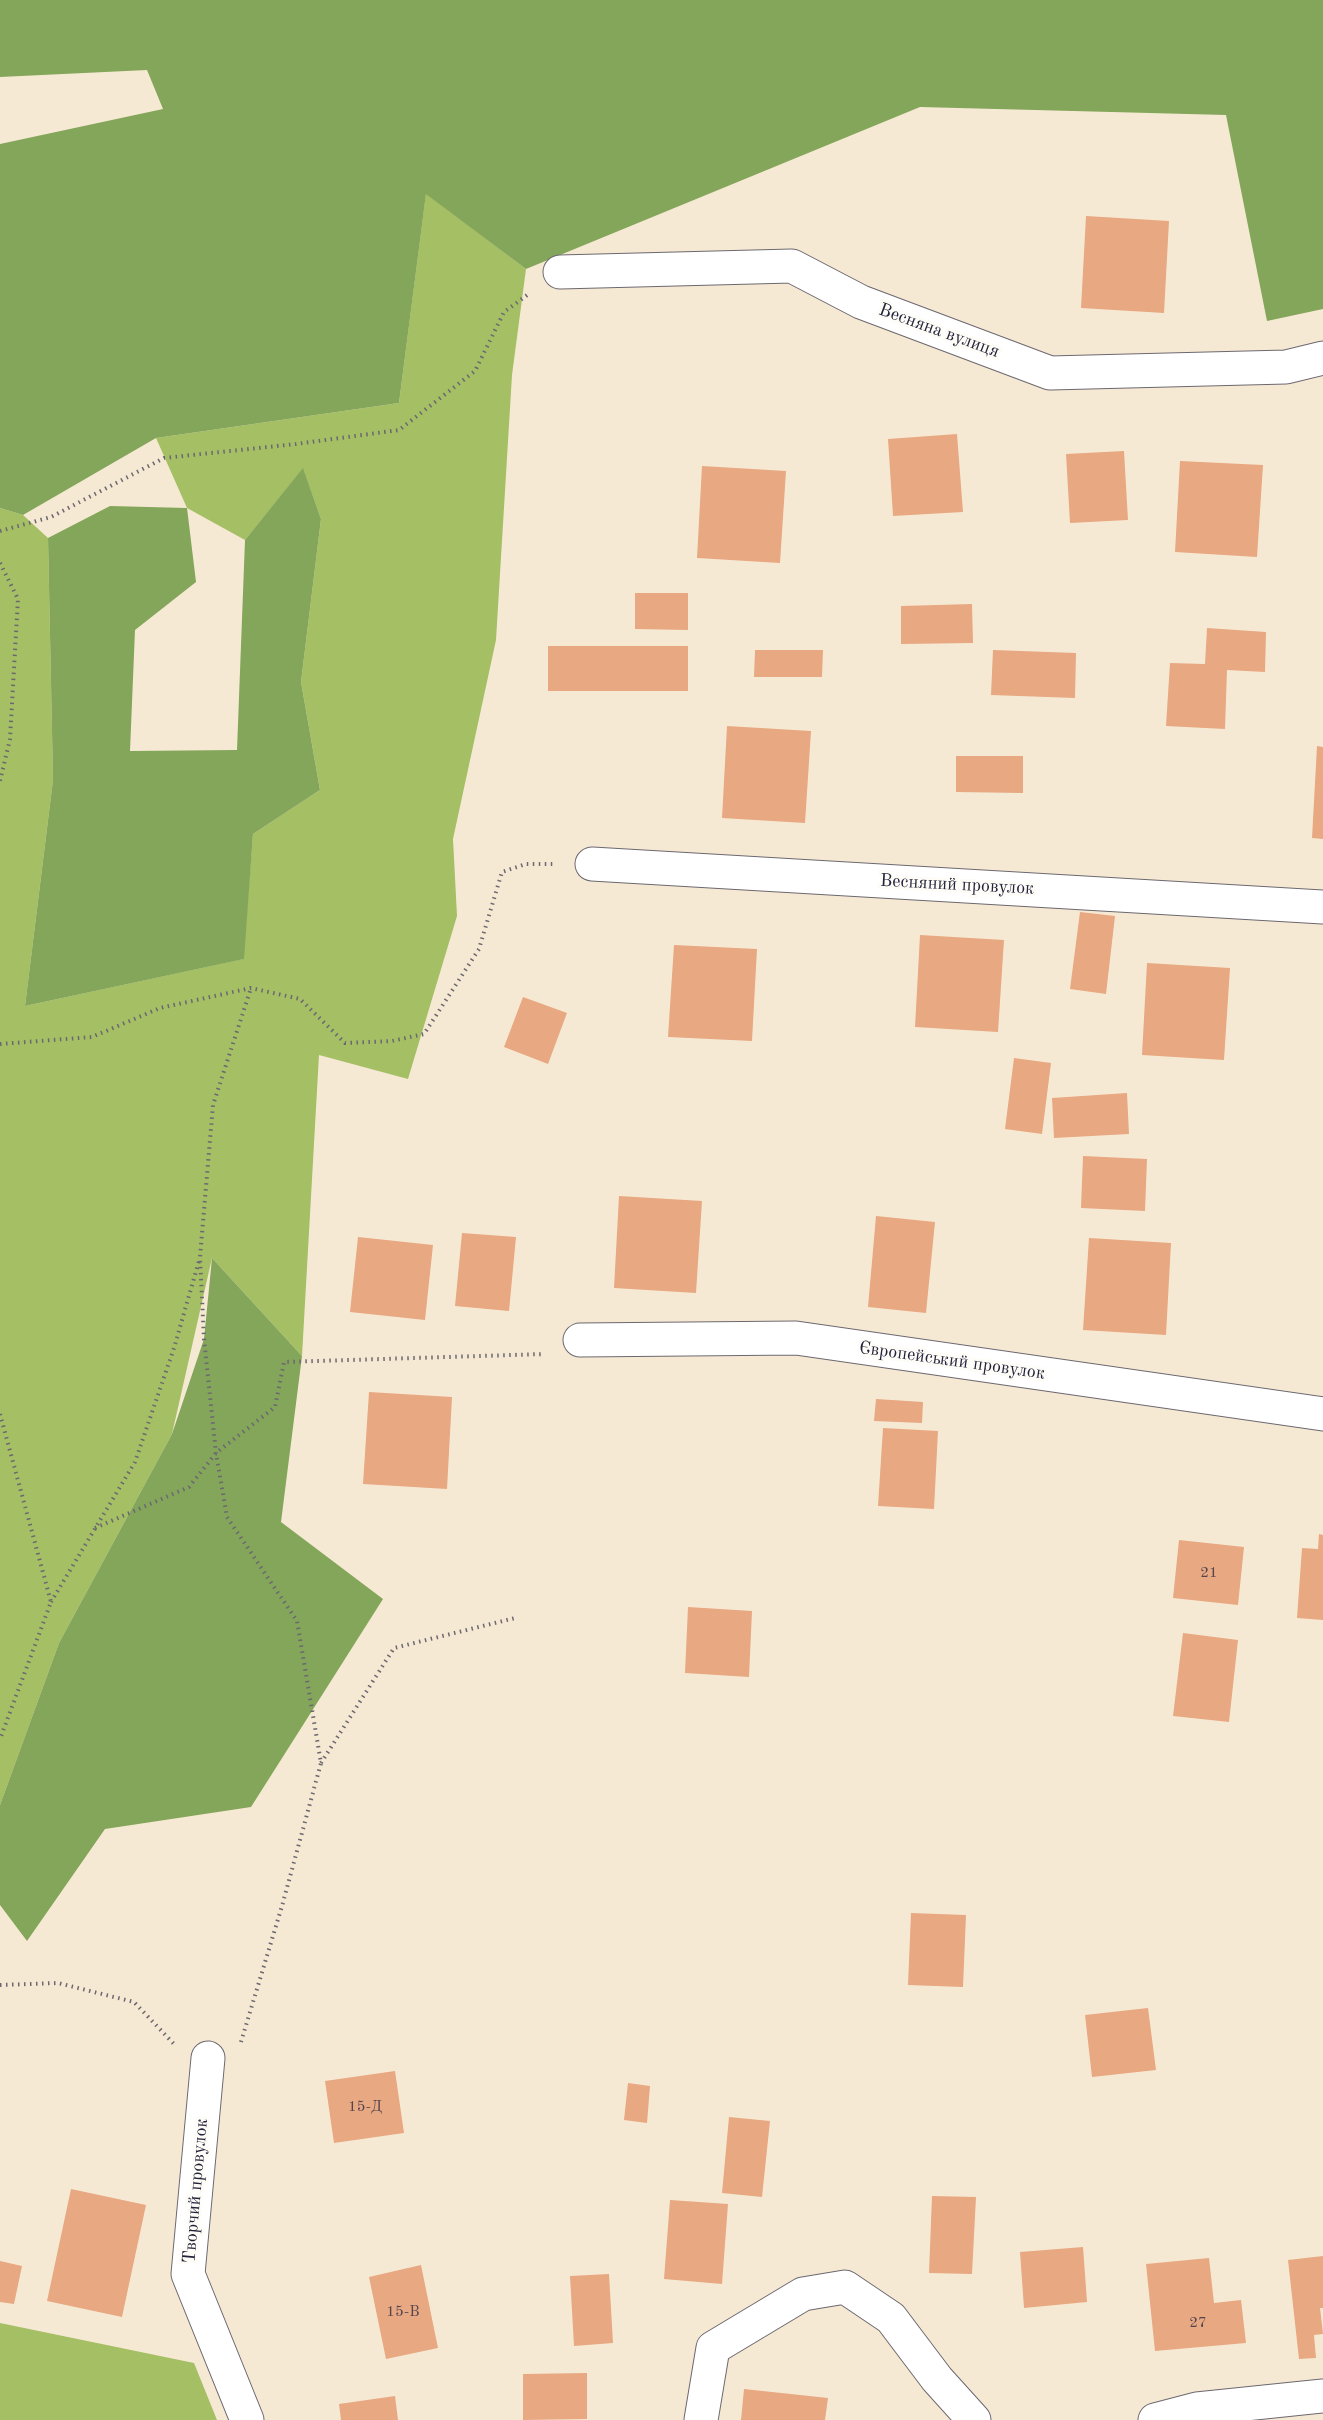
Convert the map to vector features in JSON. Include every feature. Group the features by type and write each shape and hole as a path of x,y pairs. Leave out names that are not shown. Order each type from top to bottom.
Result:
{"street":[{"name":"Весняна вулиця","path":"560,272 792,266 861,302 1050,373 1286,368 1323,358"},
{"name":"Весняний провулок","path":"592,864 1323,907"},
{"name":"Європейський провулок","path":"580,1340 796,1338 1323,1414"},
{"name":"Творчий провулок","path":"208,2058 188,2274 247,2420"},
{"path":"701,2420 713,2348 803,2294 845,2287 891,2318 937,2379 974,2420"},
{"path":"1155,2420 1197,2409 1323,2396"}],"path":[{"path":"0,531 51,516 164,458 399,430 475,371 504,312 560,272"},
{"path":"0,563 18,599 10,739 0,781"},
{"path":"0,1044 92,1037 160,1008 251,987 300,999 345,1043 392,1041 424,1034 479,949 502,872 526,864 592,864"},
{"path":"251,987 213,1105 200,1257 204,1339 216,1453 227,1517 297,1621 321,1763"},
{"path":"0,1739 51,1602 135,1462 174,1348 200,1257"},
{"path":"95,1528 189,1487 216,1453 275,1407 284,1362 567,1353 580,1340"},
{"path":"0,1414 51,1602"},
{"path":"208,2058 238,2050 282,1906 321,1763 394,1648 515,1618"},
{"path":"0,1985 58,1983 134,2002 176,2045"}],"green space":[{"path":"0,0 1323,0 1323,309 1267,321 1226,115 920,107 526,269 426,194 399,403 156,438 23,515 0,508 0,144 163,109 147,70 0,77"},
{"path":"426,193 526,269 512,375 496,640 453,839 457,916 408,1079 319,1055 302,1356 212,1258 172,1434 59,1643 0,1805 0,508 23,515 48,538 53,780 25,1006 243,959 253,834 320,790 301,682 321,519 303,469 245,540 187,508 156,438 399,403"},
{"path":"303,468 321,519 301,682 320,790 253,834 244,959 25,1006 53,780 48,538 110,506 187,508 196,582 135,630 130,751 237,750 245,540"},
{"path":"212,1258 302,1356 281,1522 383,1599 251,1807 105,1829 27,1941 0,1905 0,1805 59,1643 172,1434 204,1339"},
{"path":"0,2323 194,2363 217,2420 0,2420"}],"building":[{"path":"1086,216 1169,221 1164,313 1081,308"},
{"path":"957,434 963,512 893,516 888,439"},
{"path":"1124,451 1128,520 1070,523 1066,454"},
{"path":"1180,461 1263,465 1257,557 1175,552"},
{"path":"702,466 786,471 780,563 697,558"},
{"path":"635,593 688,593 688,630 635,629"},
{"path":"972,604 973,643 901,644 901,606"},
{"path":"1207,628 1266,632 1265,672 1227,670 1225,729 1166,726 1170,663 1205,664"},
{"path":"548,646 688,646 688,691 548,691"},
{"path":"755,650 823,650 822,677 754,677"},
{"path":"993,650 1076,653 1075,698 991,695"},
{"path":"727,726 811,731 805,823 722,818"},
{"path":"1317,746 1323,747 1323,839 1312,838"},
{"path":"956,756 1023,756 1023,793 956,792"},
{"path":"1080,912 1115,916 1106,994 1070,989"},
{"path":"920,935 1004,940 998,1032 915,1027"},
{"path":"674,945 757,949 752,1041 668,1037"},
{"path":"1147,963 1230,968 1224,1060 1142,1055"},
{"path":"523,997 567,1013 548,1064 504,1047"},
{"path":"1014,1058 1051,1063 1042,1134 1005,1129"},
{"path":"1127,1093 1129,1134 1054,1138 1052,1098"},
{"path":"1083,1156 1147,1159 1145,1211 1081,1208"},
{"path":"619,1196 702,1201 696,1293 614,1288"},
{"path":"876,1216 935,1222 926,1313 868,1307"},
{"path":"462,1233 516,1237 509,1311 455,1306"},
{"path":"358,1237 433,1245 425,1320 350,1312"},
{"path":"1089,1238 1171,1243 1166,1335 1083,1330"},
{"path":"369,1392 452,1397 447,1489 363,1484"},
{"path":"876,1399 923,1402 922,1423 874,1421"},
{"path":"883,1428 938,1431 934,1509 878,1506"},
{"path":"1319,1534 1323,1535 1323,1620 1297,1618 1302,1548 1318,1549"},
{"path":"1179,1540 1244,1547 1238,1605 1173,1598"},
{"path":"688,1607 752,1611 749,1677 685,1673"},
{"path":"1183,1633 1238,1640 1229,1722 1173,1716"},
{"path":"911,1913 966,1915 963,1987 908,1985"},
{"path":"1148,2008 1156,2070 1092,2077 1085,2015"},
{"path":"395,2071 404,2133 334,2143 325,2081"},
{"path":"628,2083 650,2086 647,2123 624,2120"},
{"path":"729,2117 770,2121 762,2197 722,2193"},
{"path":"71,2189 146,2205 122,2317 47,2301"},
{"path":"932,2196 976,2197 972,2274 929,2273"},
{"path":"670,2200 728,2204 722,2284 664,2279"},
{"path":"1083,2247 1087,2302 1024,2308 1020,2252"},
{"path":"1323,2256 1323,2308 1320,2308 1323,2334 1314,2335 1316,2358 1299,2359 1288,2260"},
{"path":"1209,2258 1214,2303 1241,2300 1246,2343 1155,2351 1146,2264"},
{"path":"0,2261 22,2266 14,2304 0,2302"},
{"path":"421,2265 438,2348 386,2359 369,2277"},
{"path":"609,2274 613,2343 574,2346 570,2276"},
{"path":"587,2373 587,2419 523,2420 523,2374"},
{"path":"744,2389 828,2398 825,2420 741,2420"},
{"path":"395,2396 398,2420 341,2420 339,2404"}]}
